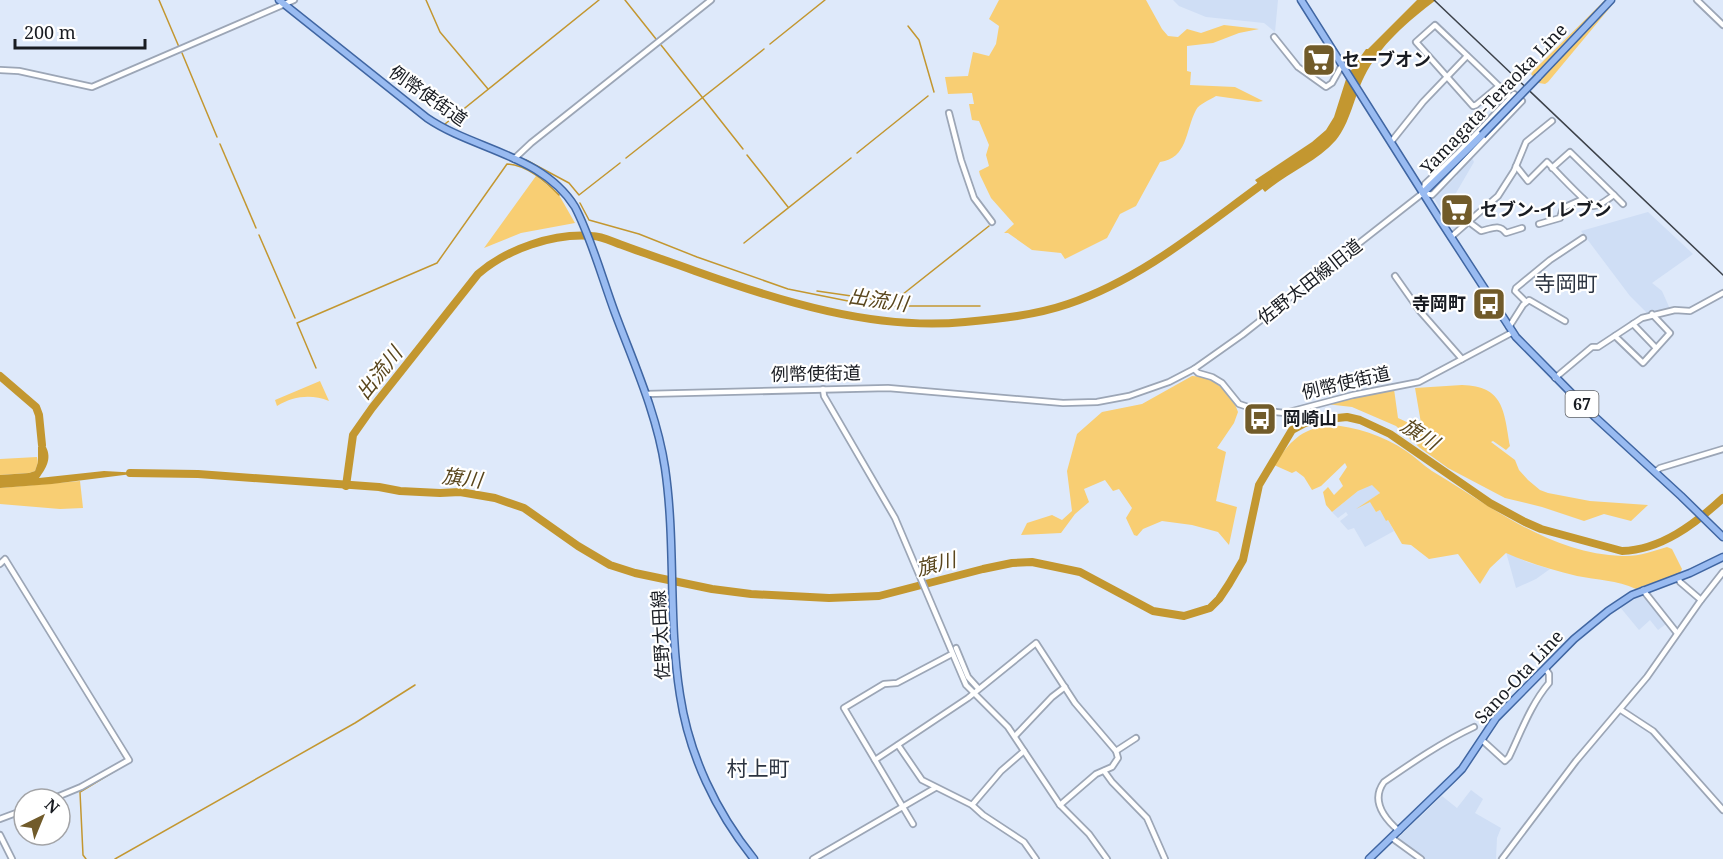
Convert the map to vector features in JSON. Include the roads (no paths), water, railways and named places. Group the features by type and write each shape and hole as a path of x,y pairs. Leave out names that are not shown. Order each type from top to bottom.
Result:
{"main road":[{"name":"67","path":"1301,0 1511,330 1555,378 1723,537"},
{"name":"Yamagata-Teraoka Line","path":"1423,193 1611,0"},
{"name":"例幣使街道","path":"282,2 438,126 536,169 560,188 572,201 584,228 646,394"},
{"name":"佐野太田線","path":"646,394 663,455 670,522 680,695 693,749 715,800 730,826 754,859"},
{"name":"Sano-Ota Line","path":"1369,859 1462,769 1496,718 1575,639 1617,604 1643,590 1707,566 1723,556"}],"street":[{"path":"0,70 19,71 92,87 282,2 294,0"},
{"path":"514,159 711,0"},
{"path":"1697,0 1723,25"},
{"path":"1498,86 1474,106 1417,45 1417,41 1435,25 1511,98"},
{"path":"1274,38 1298,67 1326,87 1332,83 1342,65"},
{"path":"1390,142 1423,102 1467,56"},
{"path":"1515,94 1522,100 1432,195 1423,193 1425,184 1515,94"},
{"path":"949,113 974,198 992,222"},
{"path":"1451,237 1498,196 1516,166 1526,142 1552,121"},
{"path":"1552,168 1570,152 1623,204"},
{"path":"1516,166 1528,181 1547,162 1591,206 1596,206 1614,195"},
{"name":"佐野太田線旧道","path":"1194,369 1423,193"},
{"path":"1539,224 1560,218 1563,208 1583,199"},
{"path":"1469,222 1481,231 1496,227 1503,229 1506,233 1522,228"},
{"path":"1526,302 1515,291 1516,288 1550,260 1583,238"},
{"path":"1395,276 1419,310 1462,359"},
{"path":"1555,378 1592,347 1598,347 1652,314 1690,310 1722,296"},
{"path":"1526,302 1531,301 1565,321"},
{"path":"1511,330 1526,302"},
{"path":"1615,336 1643,363 1670,333 1652,314"},
{"path":"1633,324 1656,348"},
{"name":"例幣使街道","path":"646,394 888,388 1029,401 1078,403 1129,396 1169,382 1194,369 1222,383 1234,400 1244,406 1285,413 1353,395 1419,382 1511,330"},
{"path":"823,389 824,396 886,499 966,685 1015,736 1060,805 1094,840 1107,859"},
{"path":"1654,472 1660,468 1723,449"},
{"path":"0,564 5,559 129,760 72,791"},
{"path":"1502,859 1576,761 1621,710 1723,572"},
{"path":"1678,577 1682,584 1701,600"},
{"path":"1643,590 1677,633"},
{"path":"875,760 973,693 1036,643 1085,716 1116,751 1118,761 1112,767 1096,774 1060,805"},
{"path":"957,651 968,677 978,688"},
{"path":"913,824 844,708 884,684 897,683 950,655"},
{"path":"1482,740 1505,761 1542,692 1549,684 1549,674 1545,668"},
{"path":"1015,736 1052,697 1065,687"},
{"path":"1621,710 1653,731 1723,810"},
{"path":"1399,831 1382,815 1380,787 1443,742 1474,727"},
{"path":"1116,751 1136,738"},
{"path":"898,745 922,780 972,805 1024,843 1036,859"},
{"path":"972,805 1001,771 1024,751"},
{"path":"1104,771 1147,818 1165,859"},
{"path":"813,859 935,788"},
{"path":"0,835 12,859"},
{"path":"1392,837 1421,859"}],"waterway":[{"path":"159,0 179,47"},
{"path":"426,0 440,32 488,89"},
{"path":"445,124 599,0"},
{"path":"625,0 656,39"},
{"path":"770,44 825,0"},
{"path":"908,26 919,40 934,92"},
{"path":"661,45 743,149"},
{"path":"626,158 764,49"},
{"path":"182,53 217,137"},
{"path":"857,153 928,96"},
{"path":"220,144 256,228"},
{"path":"747,155 788,207"},
{"path":"744,243 851,158"},
{"path":"526,160 569,183 579,195 620,163"},
{"path":"316,368 297,323 437,263 507,164 529,171 542,179 559,195"},
{"name":"出流川","path":"346,486 353,435 372,408 478,274 503,257 531,244 562,237 596,236 760,293 828,311 897,322 931,324 965,322 1043,311 1096,293 1148,265 1197,233 1268,180"},
{"path":"580,203 589,220 639,234 788,289 853,302 891,306 980,306"},
{"path":"817,291 893,302 989,226"},
{"path":"259,235 295,318"},
{"path":"0,376 36,407 42,445"},
{"name":"旗川","path":"130,473 198,474 379,487 400,491 460,492 495,498 524,508 578,546 610,565 635,573 712,589 751,594 829,598 879,596 983,569 1012,563 1032,562 1080,572 1153,611 1184,616 1210,608 1219,599 1243,560 1259,485 1292,430 1305,423 1318,420 1347,417 1360,420 1390,434 1490,503 1525,522 1541,529 1622,551 1636,550 1664,541 1689,526 1723,498"},
{"path":"65,660 125,759"},
{"path":"115,859 355,723 415,685"},
{"path":"86,859 83,855 80,792 128,763"}],"railway":[{"path":"1434,0 1723,275"}],"place":[{"name":"セーブオン","path":"1319,60"},
{"name":"セブン-イレブン","path":"1457,210"},
{"name":"寺岡町","path":"1489,304"},
{"name":"岡崎山","path":"1260,419"}],"district":[{"name":"寺岡町","path":"1566,284"},
{"name":"村上町","path":"758,769"}]}
